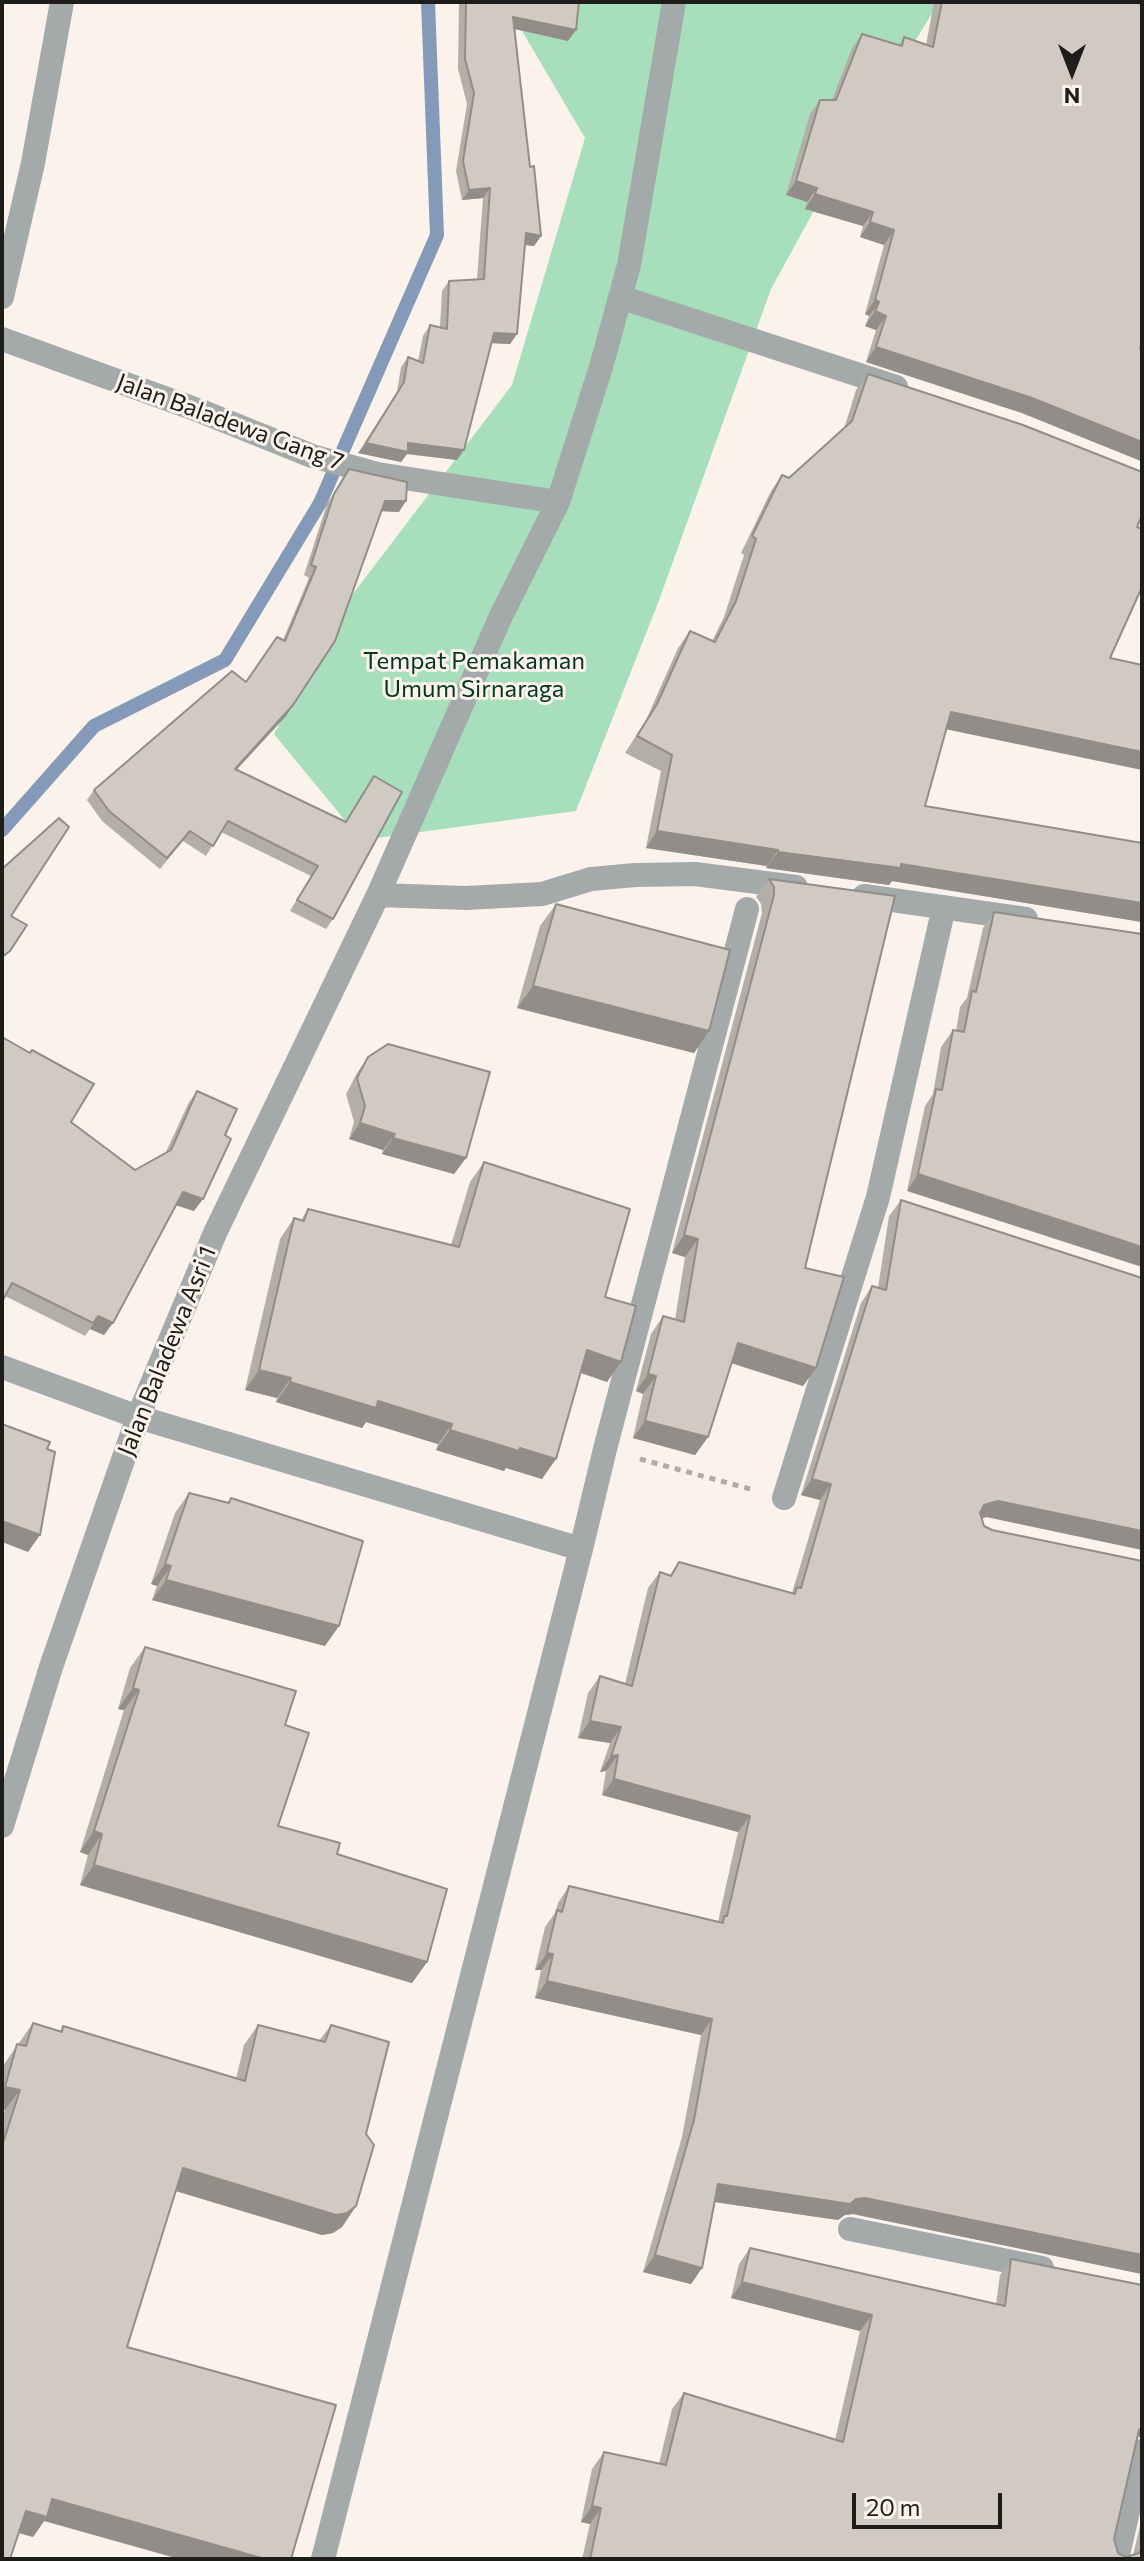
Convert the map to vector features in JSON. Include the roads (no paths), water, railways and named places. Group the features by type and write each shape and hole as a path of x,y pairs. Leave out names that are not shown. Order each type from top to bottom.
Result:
{"street":[{"path":"2,297 33,163 62,2"},
{"name":"Jalan Baladewa Asri 1","path":"2,1826 51,1667 138,1417 215,1233 378,895 501,616 558,502 620,297 637,222 674,2"},
{"path":"620,297 918,394"},
{"name":"Jalan Baladewa Gang 7","path":"2,339 203,412 312,456 378,474 558,502"},
{"path":"378,895 466,898 542,894 591,879 695,874 1051,923"},
{"path":"784,1498 878,1197 944,907"},
{"path":"323,2559 605,1449 747,909"},
{"path":"878,1197 906,1206"},
{"path":"2,1367 138,1417 581,1549"},
{"path":"850,2229 1065,2273"},
{"path":"1117,2559 1142,2451"}],"waterway":[{"path":"2,830 94,726 225,660 320,503 437,235 428,2"}],"park label":[{"name":"Tempat Pemakaman Umum Sirnaraga","path":"474,675"}]}
